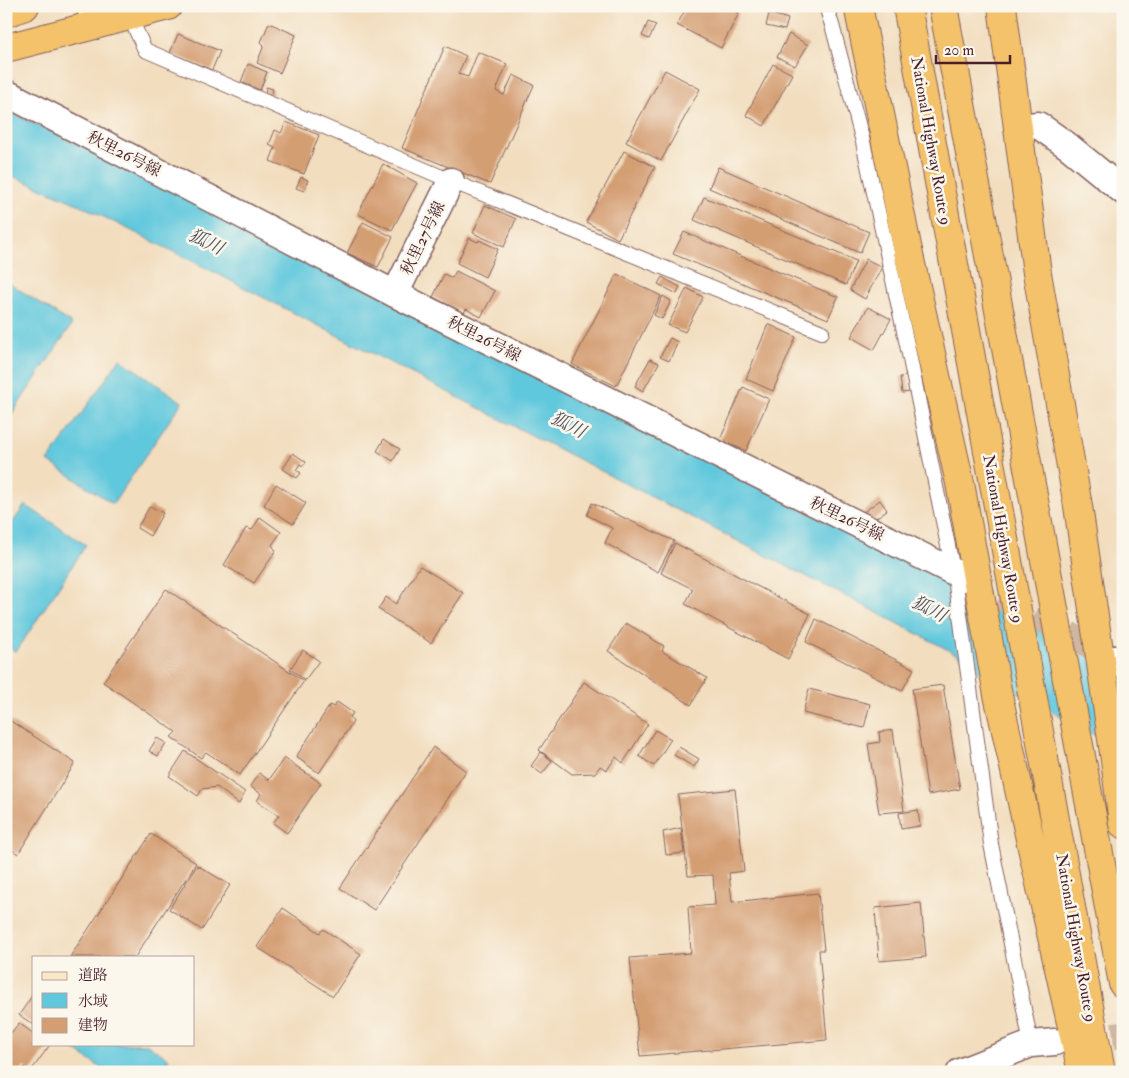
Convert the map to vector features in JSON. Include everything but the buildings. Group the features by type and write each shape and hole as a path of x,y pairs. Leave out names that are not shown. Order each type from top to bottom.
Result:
{"highway":[{"path":"6,13 25,6"},
{"path":"6,48 93,15 129,15 168,6"},
{"path":"841,6 907,246"},
{"path":"858,6 907,246 960,483 964,582 998,695 1082,1072"},
{"name":"National Highway Route 9","path":"907,6 1100,1072"},
{"path":"943,6 1123,984"},
{"path":"1002,6 1037,274 1078,506 1113,662 1115,760 1123,824"}],"street":[{"name":"秋里26号線","path":"6,93 395,294 964,582"},
{"path":"1018,127 1038,125 1068,146 1123,191"},
{"name":"秋里27号線","path":"395,294 451,181"},
{"path":"960,1072 1043,1043"}],"lane":[{"path":"826,6 863,142 909,354 964,582 968,670 991,844 1043,1043"},
{"path":"129,15 145,50 451,181 822,332"}],"water":[{"name":"狐川","path":"6,110 133,170 940,579 1074,648 1123,676 1123,751 971,667 958,655 878,613 206,268 80,205 6,173"},
{"path":"6,281 72,324 6,423"},
{"path":"120,359 182,402 113,504 48,461"},
{"path":"25,505 86,545 16,652 6,645 6,532"},
{"path":"77,1046 150,1046 169,1059 161,1072 107,1072 75,1050"}],"tunnel":[{"path":"966,578 1115,659"},
{"path":"1074,1040 1123,1035"}]}
